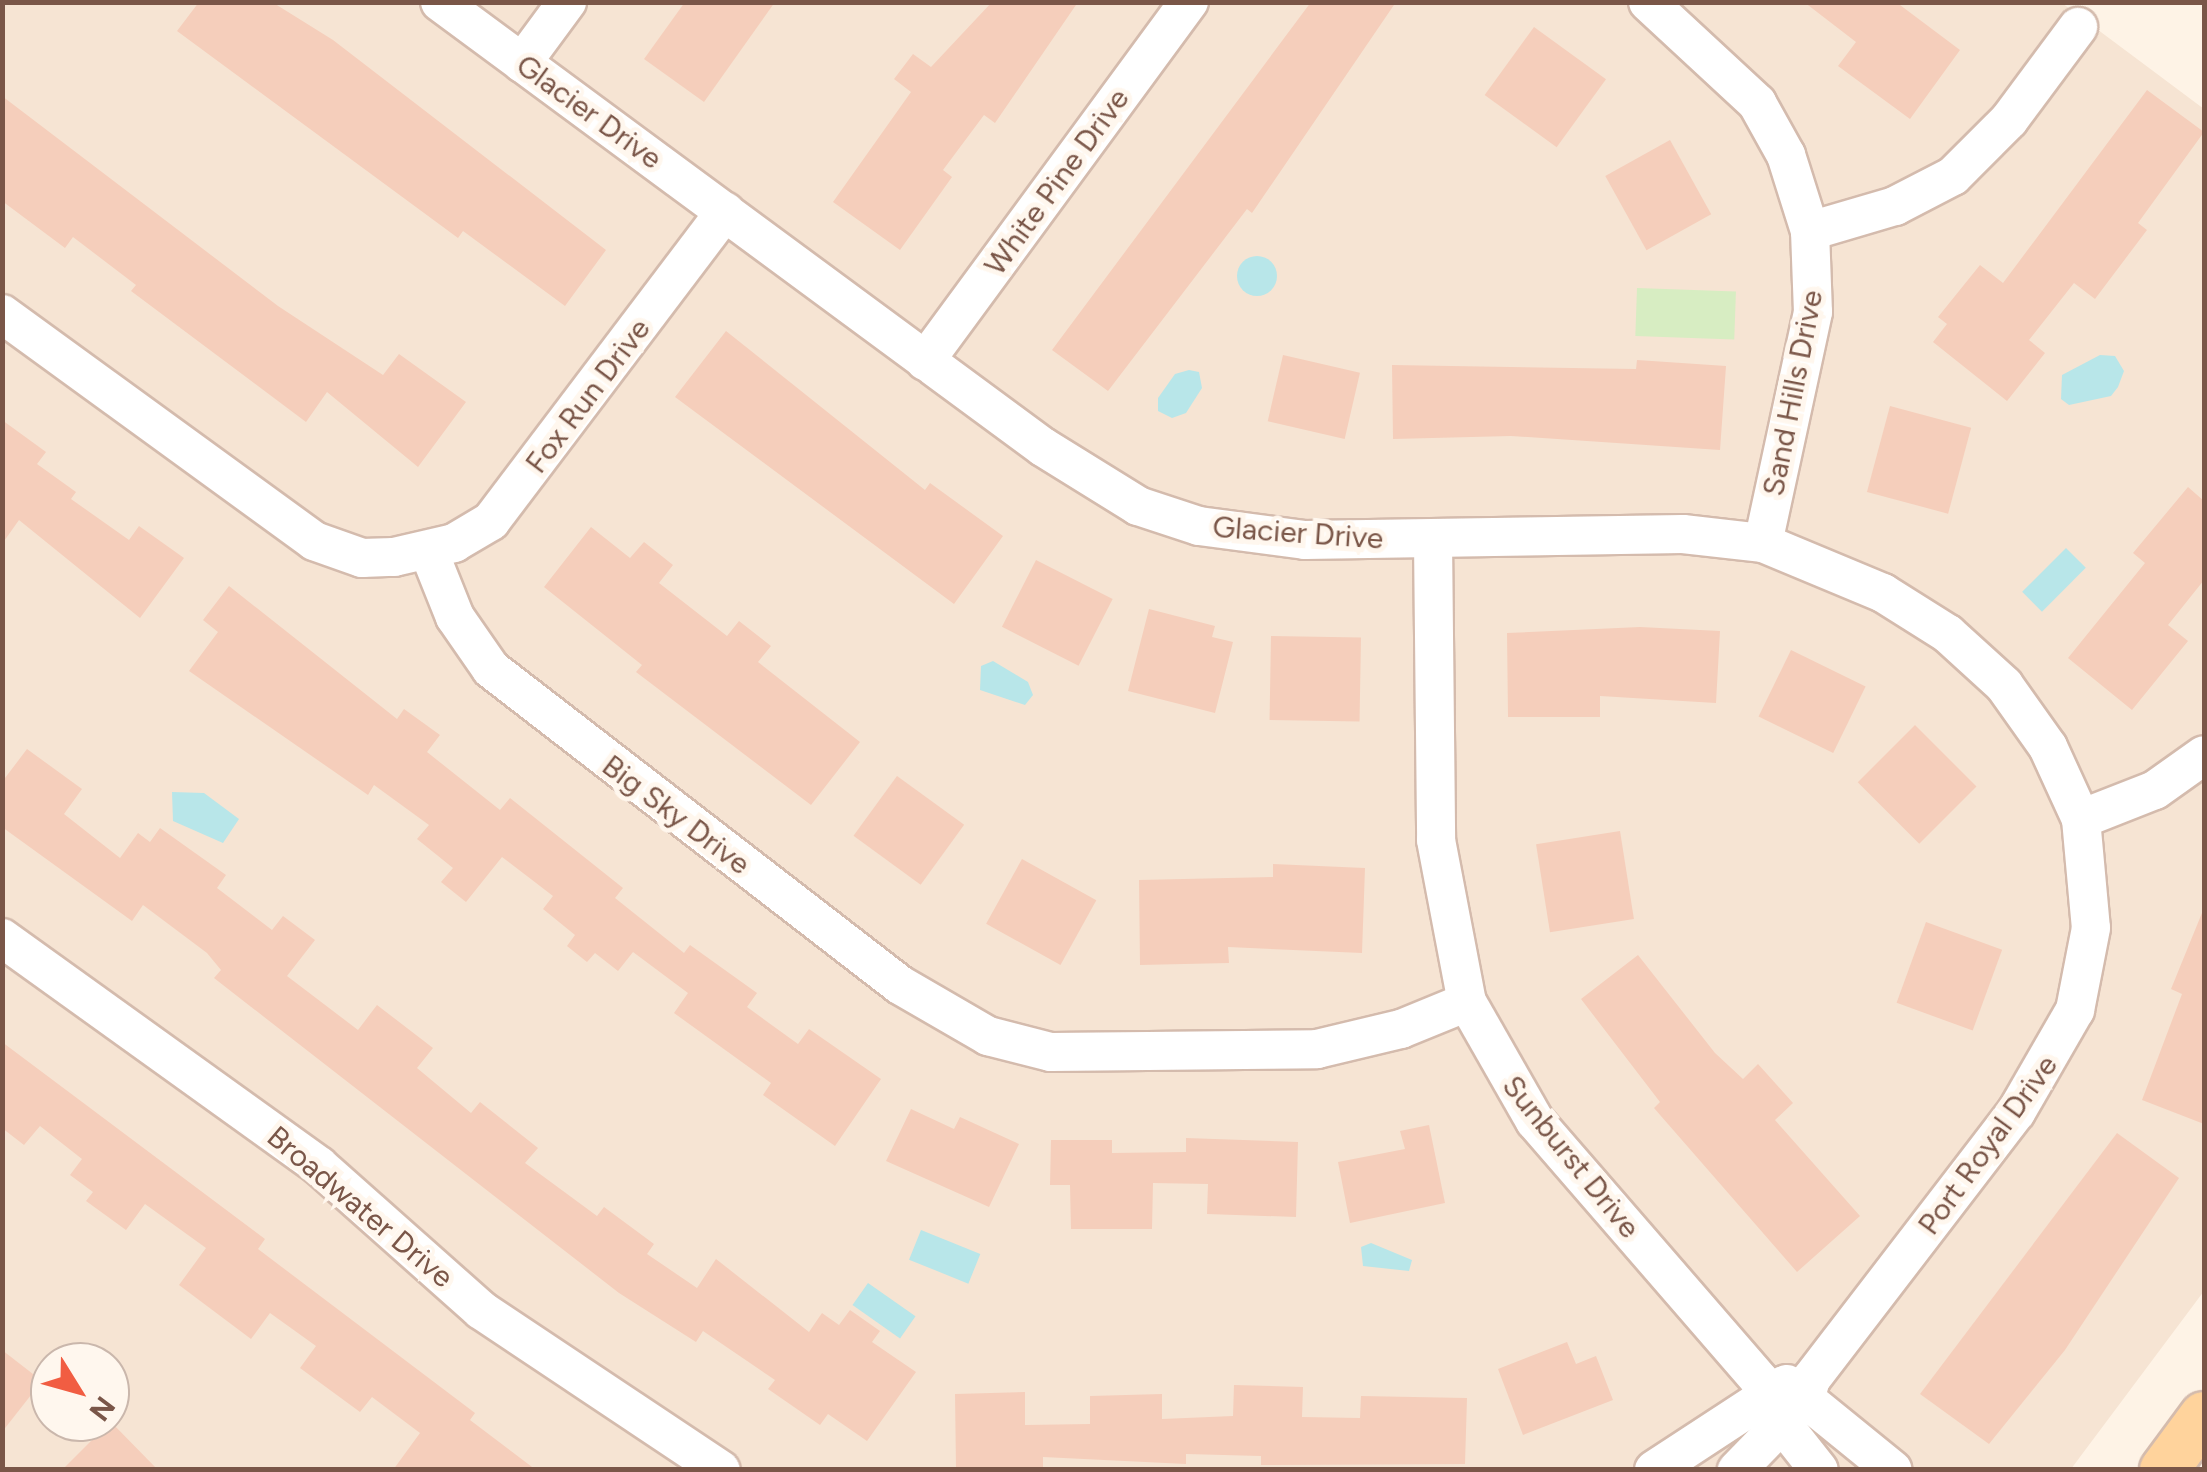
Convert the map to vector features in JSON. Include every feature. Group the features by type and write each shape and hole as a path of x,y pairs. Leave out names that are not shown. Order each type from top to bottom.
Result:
{"main road":[{"path":"2164,1470 2204,1416"}],"street":[{"name":"Glacier Drive","path":"440,2 1079,471 1167,518 1305,540 1683,534 1763,543 1883,593 1978,658 2048,747 2081,819"},
{"path":"522,63 567,2"},
{"name":"White Pine Drive","path":"925,361 1189,2"},
{"name":"Sand Hills Drive","path":"1648,2 1719,61 1766,116 1810,231 1813,312 1763,543"},
{"path":"1810,231 1894,206 1953,176 2009,120 2078,26"},
{"name":"Fox Run Drive","path":"429,552 476,531 514,496 725,212"},
{"path":"2,314 314,542 362,558 429,552"},
{"name":"Sunburst Drive","path":"1433,540 1436,840 1467,1002 1535,1122 1785,1395 1892,1470"},
{"name":"Big Sky Drive","path":"429,552 455,617 491,669 900,985 988,1036 1050,1052 1317,1050 1467,1002"},
{"path":"2081,819 2155,790 2204,755"},
{"name":"Port Royal Drive","path":"1785,1395 2061,1044 2091,928 2081,819"},
{"name":"Broadwater Drive","path":"2,938 319,1166 481,1310 721,1470"},
{"path":"1654,1470 1738,1410 1785,1395"},
{"path":"1737,1470 1785,1395"},
{"name":"Sunburst Drive","path":"1785,1395 1819,1470"}],"shaded area":[{"path":"3,3 2062,3 2204,109 2204,1291 2071,1469 3,1469"}],"green space":[{"path":"1637,288 1736,291 1734,339 1635,336"}],"water":[{"path":"1257,256 1271,262 1277,276 1271,290 1257,296 1243,290 1237,276 1243,262"},
{"path":"2100,355 2115,356 2124,371 2118,387 2111,396 2069,405 2061,399 2062,375"},
{"path":"1199,372 1202,388 1186,413 1172,418 1158,411 1158,398 1175,374"},
{"path":"2066,548 2086,568 2042,612 2022,592"},
{"path":"993,661 1028,682 1033,695 1025,705 980,690 981,666"},
{"path":"172,792 204,793 239,819 223,843 173,821"},
{"path":"921,1230 980,1254 968,1284 909,1260"},
{"path":"1371,1243 1412,1260 1409,1271 1363,1266 1361,1247"},
{"path":"868,1283 916,1316 900,1338 853,1305"}],"building":[{"path":"199,2 272,2 333,40 606,250 565,306 463,231 458,238 177,31"},
{"path":"685,2 775,2 704,102 644,59"},
{"path":"992,2 1078,2 995,123 984,115 943,170 952,177 900,250 833,202 911,92 894,79 913,54 931,67"},
{"path":"1311,2 1396,2 1252,213 1247,209 1108,391 1052,350"},
{"path":"1804,2 1896,2 1960,50 1910,119 1838,66 1856,42"},
{"path":"1534,27 1606,79 1557,147 1485,95"},
{"path":"2147,90 2204,132 2138,223 2147,230 2095,299 2074,283 2029,340 2045,353 2007,401 1933,342 1947,324 1938,317 1980,265 2003,283"},
{"path":"2,96 278,306 383,375 399,354 466,402 418,467 327,392 306,422 131,291 136,285 73,237 65,248 2,201"},
{"path":"1670,140 1711,214 1646,250 1605,176"},
{"path":"726,331 925,490 930,483 1003,536 954,604 675,397"},
{"path":"1283,355 1360,373 1345,439 1268,421"},
{"path":"1637,360 1726,366 1720,450 1511,436 1393,439 1392,365 1636,369"},
{"path":"1890,406 1971,428 1948,514 1867,492"},
{"path":"2,420 46,452 37,464 76,492 71,499 129,540 139,526 184,558 140,618 19,520 2,544"},
{"path":"2188,487 2204,501 2204,580 2168,625 2188,641 2132,710 2068,658 2145,563 2133,553"},
{"path":"591,527 630,558 644,542 673,565 659,583 727,636 739,621 771,646 758,662 860,742 811,805 636,672 642,665 544,587"},
{"path":"1036,560 1113,599 1079,666 1002,627"},
{"path":"229,586 397,719 404,709 440,735 427,752 500,810 510,798 623,888 615,898 684,953 690,945 757,993 747,1007 798,1044 809,1029 881,1079 835,1146 763,1095 771,1083 674,1013 688,993 633,952 618,971 595,953 587,962 567,946 575,935 543,909 553,896 502,857 466,902 441,882 453,868 417,839 429,825 374,785 368,795 189,671 218,632 203,620"},
{"path":"1149,609 1215,626 1212,637 1233,642 1215,713 1128,691"},
{"path":"1640,627 1720,631 1716,703 1600,696 1600,717 1508,717 1507,633"},
{"path":"1271,636 1361,638 1360,722 1270,720"},
{"path":"1791,650 1866,686 1833,753 1759,717"},
{"path":"1915,725 1977,787 1919,844 1858,782"},
{"path":"27,749 82,789 64,814 120,858 138,833 150,842 160,828 226,875 217,888 272,930 283,916 315,940 287,976 358,1030 377,1005 433,1048 417,1068 471,1113 480,1102 538,1148 525,1163 597,1216 604,1207 654,1244 647,1254 697,1288 716,1259 809,1332 822,1313 839,1325 850,1310 880,1331 872,1342 916,1372 867,1441 828,1414 820,1425 768,1389 775,1380 703,1331 696,1342 619,1293 214,978 221,970 207,953 143,905 132,921 2,827 2,782"},
{"path":"897,776 964,825 921,885 854,836"},
{"path":"1620,831 1634,919 1550,932 1536,844"},
{"path":"1022,859 1096,900 1060,965 986,924"},
{"path":"1273,864 1365,868 1362,953 1228,947 1229,963 1140,965 1139,880 1273,877"},
{"path":"2204,908 2204,1124 2142,1100 2182,994 2171,989"},
{"path":"1926,922 2002,950 1973,1031 1897,1003"},
{"path":"1638,955 1715,1053 1743,1079 1758,1064 1793,1103 1775,1120 1860,1216 1797,1272 1654,1108 1660,1102 1581,999"},
{"path":"2,1042 265,1239 258,1249 475,1413 470,1420 536,1470 393,1470 420,1433 372,1397 360,1412 300,1368 316,1346 270,1313 251,1339 179,1285 206,1248 145,1204 126,1230 86,1201 93,1192 70,1175 82,1159 40,1126 24,1145 2,1128"},
{"path":"911,1109 954,1129 960,1117 1019,1144 989,1207 886,1161"},
{"path":"1429,1125 1445,1203 1350,1223 1338,1162 1405,1149 1400,1131"},
{"path":"2117,1133 2179,1178 2065,1350 1989,1444 1920,1394"},
{"path":"1186,1138 1298,1142 1296,1217 1207,1214 1208,1184 1153,1183 1152,1229 1071,1229 1070,1185 1050,1185 1051,1140 1112,1140 1112,1153 1186,1152"},
{"path":"1567,1342 1576,1364 1596,1356 1613,1400 1523,1435 1498,1369"},
{"path":"2,1350 30,1372 30,1396 2,1432"},
{"path":"1234,1385 1303,1387 1302,1417 1360,1418 1361,1396 1467,1398 1465,1464 1261,1465 1261,1456 1186,1454 1186,1464 1043,1457 1043,1467 956,1469 955,1394 1025,1392 1025,1425 1090,1424 1090,1396 1162,1394 1162,1419 1233,1416"},
{"path":"130,1441 158,1470 62,1470 89,1442"}]}
